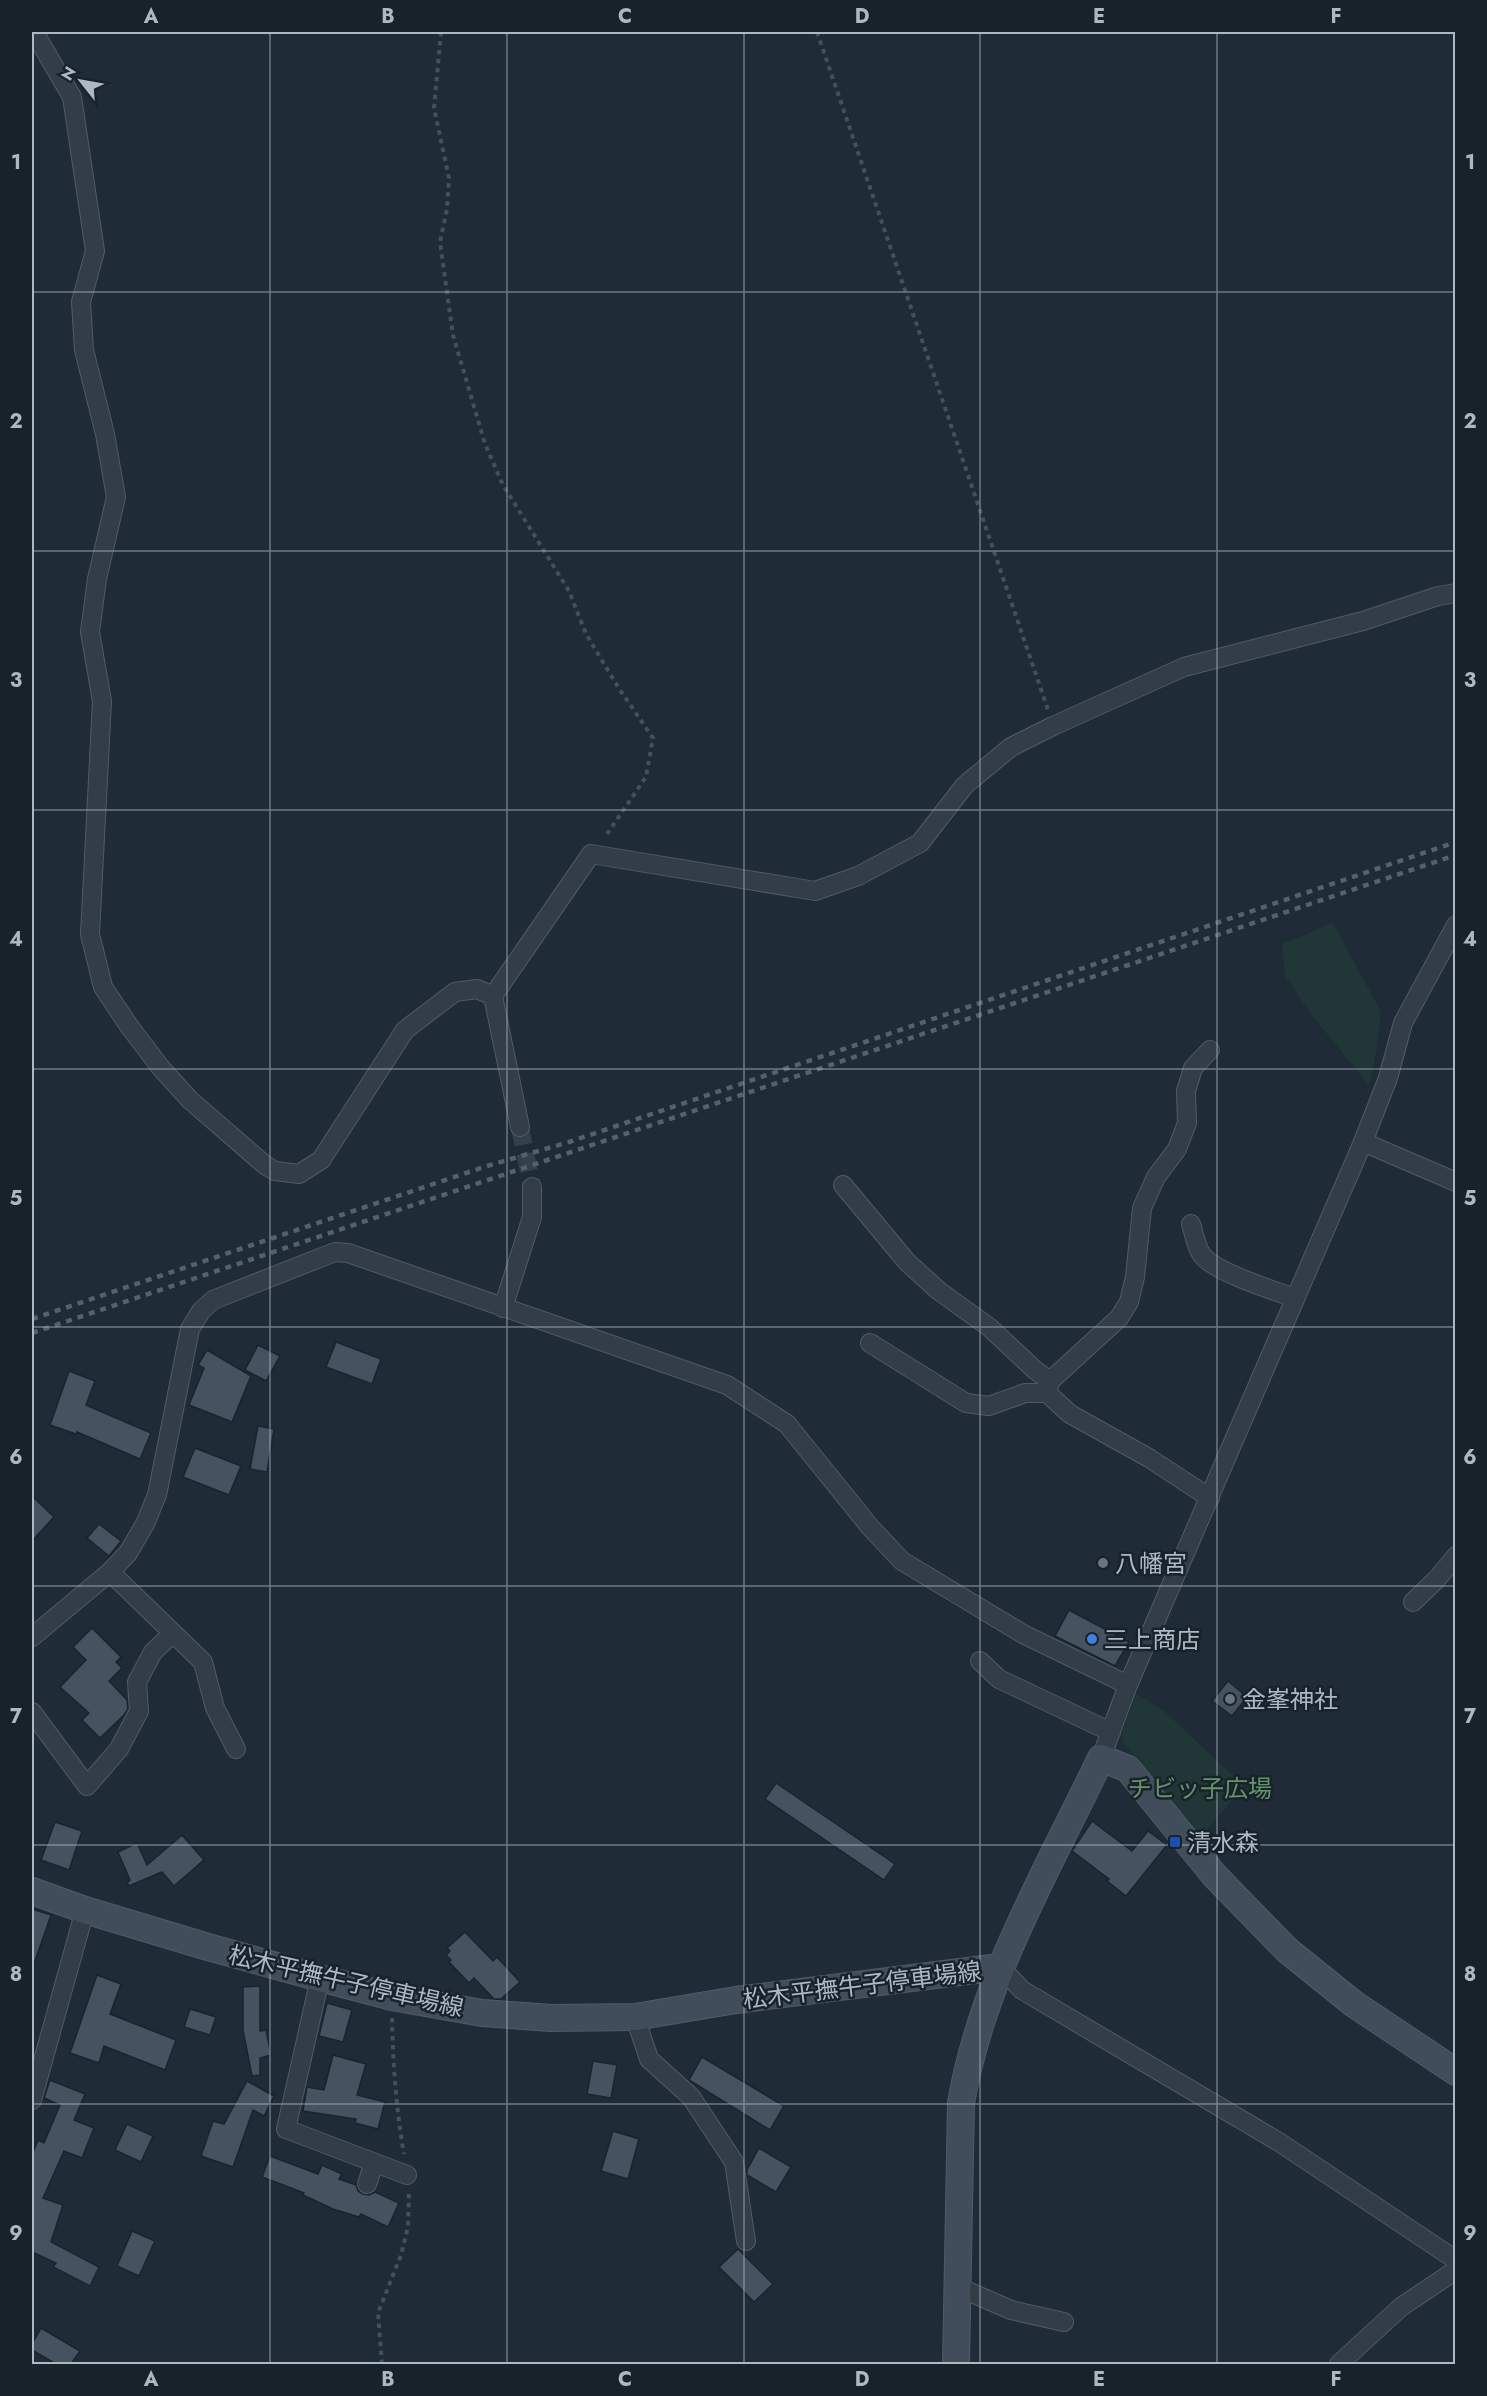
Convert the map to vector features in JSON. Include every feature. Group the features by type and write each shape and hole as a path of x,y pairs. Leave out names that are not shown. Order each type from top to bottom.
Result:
{"main road":[{"name":"松木平撫牛子停車場線","path":"32,1891 85,1910 320,1978 392,1996 482,2013 551,2018 635,2018 736,2000 1000,1967 1101,1758"},
{"path":"1101,1758 1128,1769 1214,1875 1287,1950 1354,2004 1455,2072"},
{"path":"956,2364 961,2103 967,2069 1000,1967"}],"street":[{"path":"34,32 72,97 95,251 81,302 84,350 105,434 116,497 97,579 90,632 102,701 90,934 103,987 155,1059 190,1100 264,1165 275,1171 299,1174 321,1160 405,1030 455,992 477,989 493,996"},
{"path":"520,1127 493,996 591,854 815,891 858,876 920,843 965,785 1011,747 1053,726 1184,667 1363,621 1438,596 1455,593"},
{"path":"1101,1758 1128,1685 1363,1142 1388,1078 1402,1023 1455,925"},
{"path":"870,1343 966,1403 989,1406 1048,1387 1119,1318 1129,1302 1135,1277 1142,1208 1156,1177 1177,1149 1187,1123 1186,1091 1193,1068 1210,1050"},
{"path":"1363,1142 1455,1182"},
{"path":"843,1185 907,1262 939,1291 989,1327 1035,1371 1070,1414 1149,1458 1210,1498"},
{"path":"503,1308 532,1216 532,1187"},
{"path":"1191,1224 1202,1255 1209,1261 1254,1283 1295,1298"},
{"path":"32,1637 110,1572 128,1553 146,1524 153,1504 190,1329 201,1311 213,1300 335,1252 348,1253 727,1385 787,1424 870,1527 902,1561 1023,1634 1128,1685"},
{"path":"1413,1602 1437,1579 1455,1556"},
{"path":"110,1572 203,1662 215,1708 236,1749"},
{"path":"32,1712 87,1786 119,1749 140,1711 137,1682 153,1652 172,1634"},
{"path":"980,1661 999,1679 1111,1732"},
{"path":"32,2100 85,1910"},
{"path":"1000,1967 1022,1990 1279,2142 1455,2260"},
{"path":"320,1978 286,2129 407,2175"},
{"path":"635,2018 649,2059 691,2097 734,2162 746,2241"},
{"path":"367,2184 374,2163"},
{"path":"1340,2364 1401,2307 1455,2270"},
{"path":"956,2286 1011,2310 1064,2322"}],"path":[{"path":"441,32 434,108 449,178 447,209 440,242 453,335 485,444 503,485 569,591 586,634 618,687 653,738 646,777 622,814 591,854"},
{"path":"817,32 1053,726"}],"green space":[{"path":"1333,923 1381,1012 1369,1085 1310,1013 1285,975 1282,944"},
{"name":"チビッ子広場","path":"1137,1694 1165,1712 1244,1786 1200,1838 1122,1741 1123,1729"}],"building":[{"path":"336,1342 381,1359 372,1384 326,1367"},
{"path":"258,1345 280,1356 266,1381 245,1370"},
{"path":"207,1350 251,1376 232,1422 189,1405 204,1368 198,1365"},
{"path":"69,1371 95,1381 86,1405 151,1433 140,1459 77,1432 76,1434 50,1425"},
{"path":"258,1426 274,1429 267,1472 250,1469"},
{"path":"195,1448 241,1466 229,1495 183,1477"},
{"path":"32,1496 54,1517 32,1541"},
{"path":"99,1524 121,1541 109,1556 87,1538"},
{"name":"三上商店","path":"1069,1610 1129,1642 1115,1666 1055,1636"},
{"path":"92,1628 121,1657 116,1662 122,1668 109,1681 127,1700 128,1709 100,1738 82,1720 89,1713 60,1687 86,1660 73,1647"},
{"name":"金峯神社","path":"1228,1681 1247,1697 1232,1716 1212,1701"},
{"path":"776,1783 895,1864 884,1880 765,1799"},
{"path":"1092,1821 1132,1851 1148,1831 1167,1845 1126,1896 1107,1881 1109,1879 1072,1851"},
{"path":"55,1822 82,1831 69,1870 41,1860"},
{"path":"182,1835 204,1860 174,1886 162,1872 129,1886 127,1883 130,1880 118,1852 137,1843 147,1865"},
{"path":"32,1909 51,1915 34,1964 32,1964"},
{"path":"465,1932 493,1961 497,1957 520,1982 501,1999 494,1999 474,1978 469,1983 449,1962 451,1960 446,1955 450,1951 447,1948"},
{"path":"97,1975 121,1984 110,2014 176,2040 165,2070 104,2046 99,2063 70,2053"},
{"path":"260,1986 260,2031 266,2030 271,2055 260,2058 260,2075 252,2076 243,2030 243,1987"},
{"path":"327,2003 352,2010 343,2042 319,2036"},
{"path":"190,2009 216,2017 210,2035 184,2027"},
{"path":"333,2055 366,2064 357,2095 385,2102 378,2129 355,2123 356,2119 303,2111 307,2087 324,2090"},
{"path":"702,2057 784,2106 770,2130 689,2080"},
{"path":"593,2061 617,2065 611,2098 587,2094"},
{"path":"50,2080 85,2094 74,2120 94,2128 82,2158 64,2151 43,2198 63,2205 51,2242 99,2267 90,2286 53,2267 56,2263 32,2252 32,2155 38,2140 44,2143 60,2105 44,2098"},
{"path":"247,2081 274,2096 264,2116 253,2110 233,2167 201,2156 213,2121 224,2124"},
{"path":"127,2124 153,2136 141,2162 115,2150"},
{"path":"613,2131 639,2139 628,2179 601,2171"},
{"path":"759,2148 791,2167 776,2192 747,2175 747,2170"},
{"path":"270,2156 318,2174 322,2165 342,2174 339,2179 356,2185 358,2191 363,2194 369,2195 375,2192 399,2203 388,2227 361,2214 359,2217 333,2209 303,2195 304,2193 262,2177"},
{"path":"132,2231 155,2241 139,2276 117,2266"},
{"path":"738,2249 773,2284 754,2302 719,2267"},
{"path":"41,2328 80,2351 71,2364 56,2364 32,2350 32,2344"}],"tunnel":[{"path":"520,1127 532,1187"}],"railway":[{"path":"32,1319 487,1166 569,1142 1456,842"},
{"path":"32,1333 1456,855"}],"place":[{"name":"八幡宮","path":"1103,1563"},
{"name":"三上商店","path":"1092,1639"},
{"name":"金峯神社","path":"1230,1699"},
{"name":"清水森","path":"1175,1842"}]}
